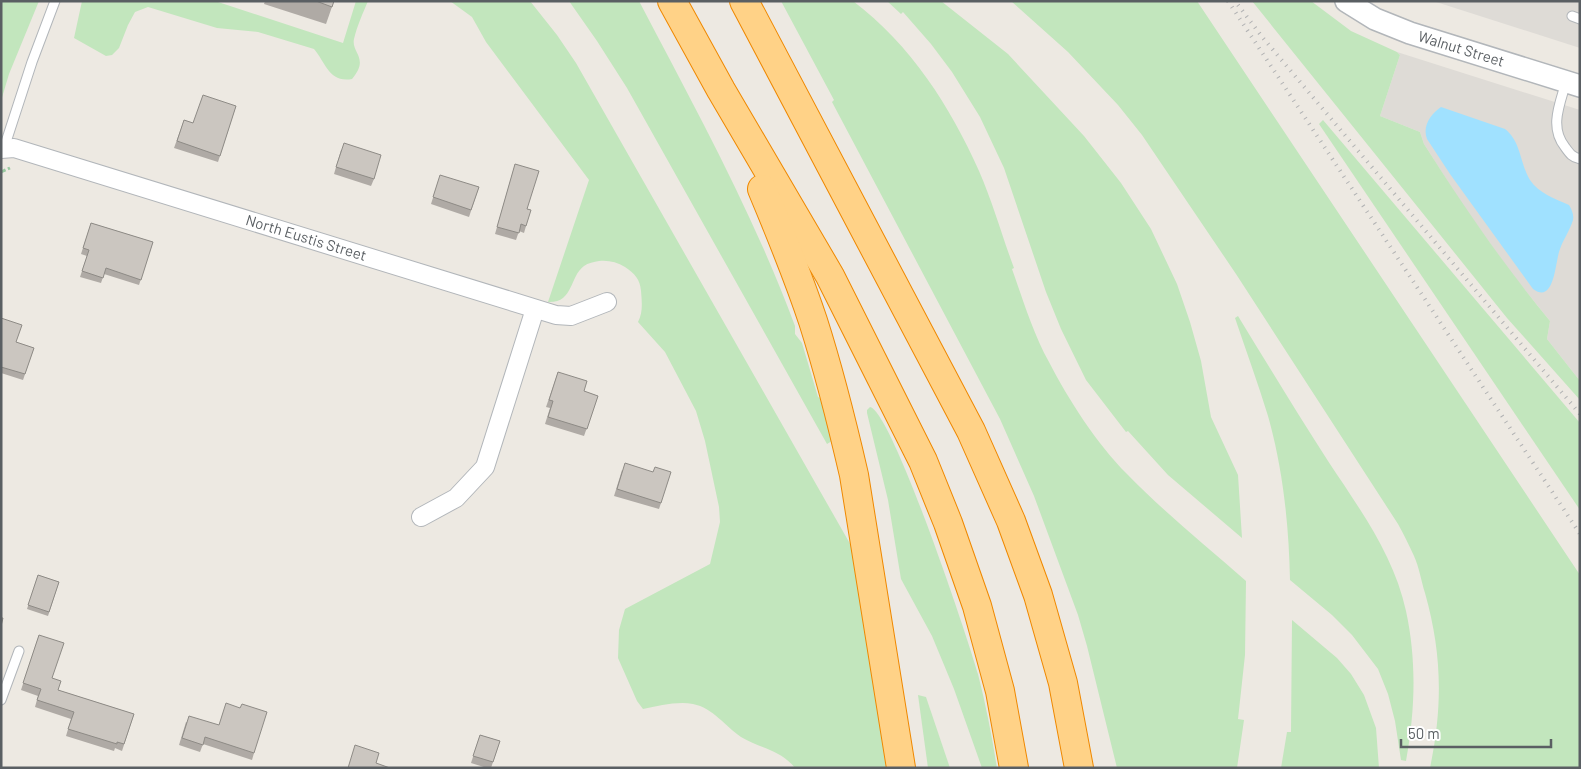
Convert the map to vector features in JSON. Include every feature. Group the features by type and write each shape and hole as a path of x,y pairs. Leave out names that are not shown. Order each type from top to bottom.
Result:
{"highway":[{"path":"672,1 721,90 830,276 924,461 977,606 1000,691 1014,768"},
{"path":"744,1 972,431 1011,520 1038,595 1061,674 1079,768"},
{"path":"721,90 786,246 813,321 836,398 854,475 901,768"}],"street":[{"name":"Walnut Street","path":"1357,4 1375,19 1410,33 1573,84"},
{"name":"North Eustis Street","path":"3,148 14,148 556,315 571,316 607,302"},
{"path":"421,517 456,498 485,467 535,309"}],"lane":[{"path":"3,148 55,1"},
{"path":"1573,84 1555,123 1559,140 1572,157 1580,159"},
{"path":"1,700 19,651"}],"shaded area":[{"path":"1433,1 1580,1 1580,48"},
{"path":"1397,52 1580,110 1580,381 1547,339 1550,321 1512,274 1464,207 1424,144 1420,132 1380,116 1400,55"}],"green space":[{"path":"1,1 39,1 9,74 1,101"},
{"path":"82,1 215,1 343,43 356,1 368,1 354,39 360,61 359,66 352,79 344,79 338,78 329,71 314,49 258,32 217,28 148,7 135,12 119,48 112,55 106,56 74,38"},
{"path":"450,1 530,1 557,35 576,63 857,556 886,768 795,768 777,753 741,737 713,713 700,706 681,703 643,709 637,701 618,658 619,630 625,609 710,564 720,522 719,507 705,441 696,411 665,352 638,322 642,303 641,291 638,280 632,272 622,265 612,262 599,261 589,263 579,271 567,294 556,301 548,302 589,180 486,42 472,17"},
{"path":"569,1 639,1 722,161 779,284 795,326 795,334 802,343 818,397 820,398 832,441 827,444 627,88"},
{"path":"781,1 853,1 874,18 911,57 942,100 968,147 989,195 1033,328 1043,351 1074,406 1094,435 1127,474 1170,515 1246,581 1245,655 1238,719 1244,720 1237,768 1117,768 1078,615 1034,496 1000,419 832,102 834,100"},
{"path":"887,1 941,1 1008,54 1084,136 1121,183 1151,229 1177,284 1190,322 1201,361 1211,417 1238,475 1242,538 1168,475 1128,431 1126,432 1086,380 1061,329 1046,292 1004,168 980,117 952,72 931,44 903,12 901,14"},
{"path":"1011,1 1197,1 1580,575 1580,768 1430,768 1439,701 1435,637 1417,565 1398,524 1236,274 1142,135 1118,105 1068,52"},
{"path":"1252,1 1311,1 1351,31 1400,55 1380,116 1420,132 1424,144 1469,213 1500,257 1550,321 1547,339 1580,381 1580,400 1507,318"},
{"path":"1323,120 1580,423 1580,510 1319,124"},
{"path":"1238,316 1305,425 1363,514 1393,571 1406,611 1412,649 1413,705 1406,761 1401,760 1395,721 1388,694 1378,669 1352,635 1332,615 1290,580 1287,518 1278,456 1268,416 1235,318"},
{"path":"870,407 881,418 895,446 946,576 978,674 997,768 982,768 954,689 932,636 901,579 888,500 867,413"},
{"path":"1292,620 1337,658 1351,674 1364,695 1376,728 1379,768 1281,768 1287,732 1291,732"},
{"path":"918,695 926,697 950,768 928,768"}],"water":[{"path":"1441,107 1505,129 1517,146 1533,185 1542,192 1569,205 1573,214 1573,220 1560,249 1553,280 1546,291 1540,292 1533,289 1427,139 1428,121"}],"building":[{"path":"316,1 334,1 332,7"},
{"path":"203,95 236,106 220,156 177,141 184,120 193,123"},
{"path":"344,143 381,155 374,179 336,167"},
{"path":"515,164 539,171 527,209 531,210 526,226 521,224 519,233 497,227"},
{"path":"440,175 479,187 471,210 433,197"},
{"path":"91,223 153,242 141,280 106,268 103,278 82,271 89,250 83,248"},
{"path":"1,318 22,325 16,342 34,348 25,374 1,367"},
{"path":"558,372 587,381 584,391 598,396 587,429 548,417 553,401 549,400"},
{"path":"625,463 653,472 655,467 671,472 661,503 617,489"},
{"path":"38,575 59,582 49,612 28,605"},
{"path":"39,635 64,643 52,678 61,681 58,690 134,714 124,744 117,742 117,744 68,729 74,712 37,700 41,689 23,683"},
{"path":"226,703 240,708 242,704 267,712 254,753 205,737 203,745 182,738 189,716 219,725"},
{"path":"480,735 500,741 493,762 473,756"},
{"path":"355,745 379,753 376,763 390,768 348,768"}],"railway":[{"path":"1228,1 1580,534"},
{"path":"1238,5 1263,38 1580,414"}]}
